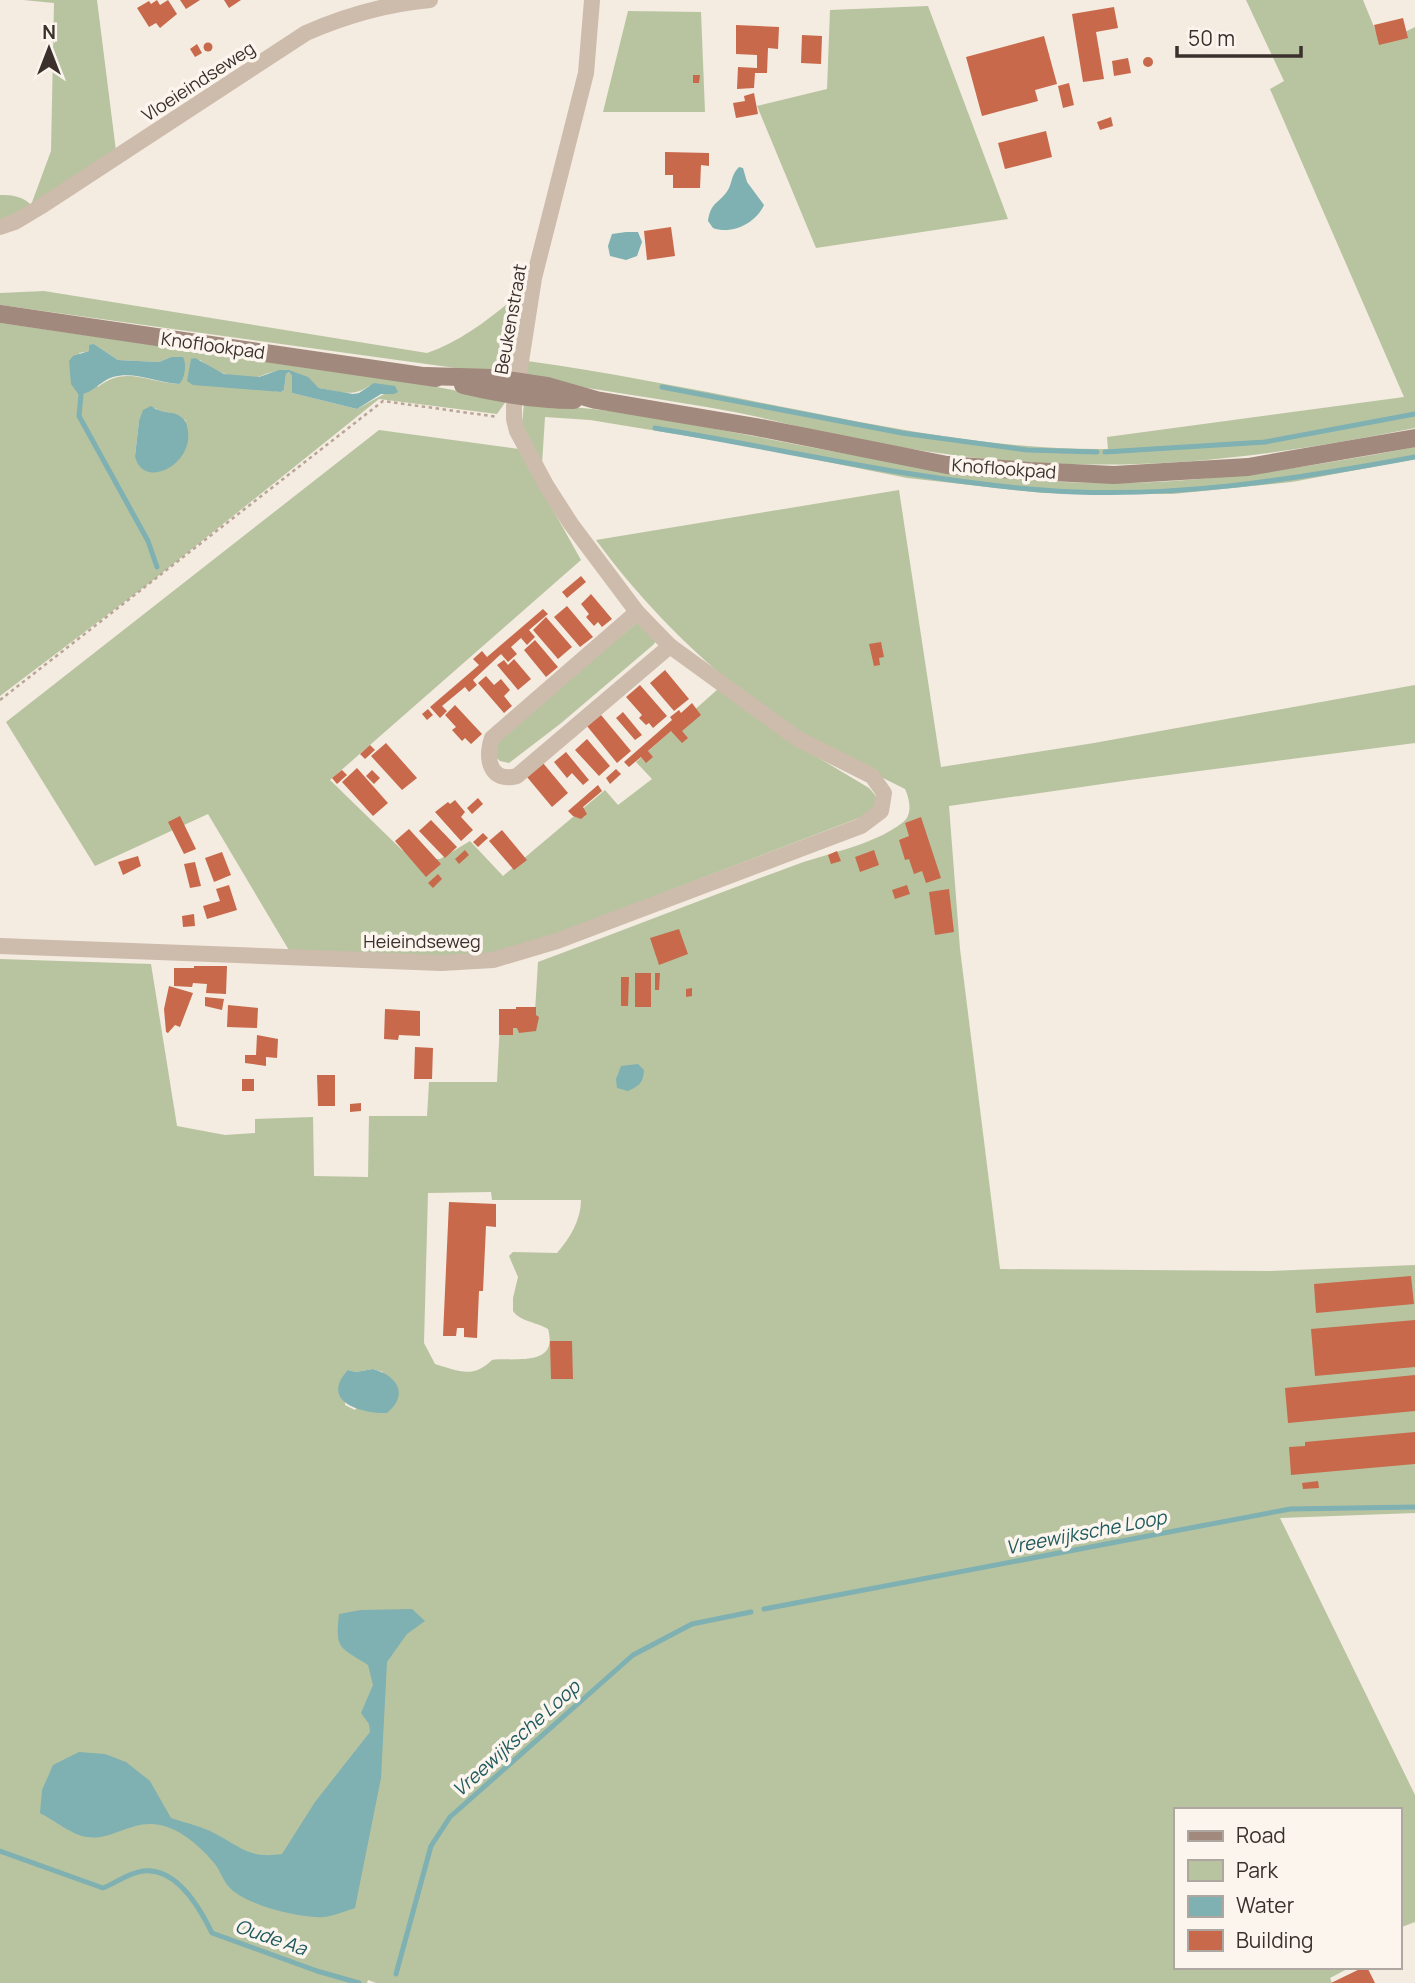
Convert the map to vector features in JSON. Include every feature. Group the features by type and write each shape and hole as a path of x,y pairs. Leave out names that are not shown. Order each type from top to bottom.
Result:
{"main road":[{"name":"Knoflookpad","path":"0,314 517,389 547,386 596,400 756,427 947,465 1114,475 1248,467 1415,438"}],"street":[{"name":"Vloeieindseweg","path":"0,227 15,222 40,207 306,33 369,9 430,0"},
{"name":"Beukenstraat","path":"513,419 532,288 586,73 592,0"},
{"path":"513,419 546,485 571,524 638,612 670,646 517,776 508,778 497,775 488,761 487,751 492,738 638,612"},
{"name":"Heieindseweg","path":"0,946 442,963 494,960 557,941 861,826 881,811 884,793 872,776 798,739 670,646"}],"path":[{"path":"0,701 383,401 513,419"}],"green space":[{"path":"23,0 97,0 116,151 30,206 0,221 0,195 17,197 31,205 51,151 54,3"},
{"path":"1246,0 1363,0 1381,44 1415,27 1415,428 1286,451 1199,460 1112,465 1020,462 898,447 734,412 525,378 527,361 917,432 993,443 1108,449 1107,437 1404,397 1270,89 1284,81"},
{"path":"928,6 1008,219 816,248 757,106 827,89 830,10"},
{"path":"628,11 701,12 705,112 603,112"},
{"path":"528,286 513,376 0,305 0,293 44,291 427,353 467,333"},
{"path":"0,323 399,380 507,400 497,414 379,399 152,581 0,696","holes":["94,344 118,360 159,362 171,357 179,384 128,376 118,377 98,387 79,353 90,351","200,360 220,372 242,377 258,377 283,371 290,372 302,376 319,388 351,393 369,386 386,393 357,409 292,393 292,376 289,372 281,392 190,373 190,366","155,408 186,421 135,456 139,421"]},
{"path":"524,402 619,412 951,471 1063,482 1151,482 1240,475 1415,447 1415,459 1292,482 1173,494 1042,493 907,478 749,446 590,420 545,417 542,464 522,424"},
{"path":"379,430 519,449 581,560 330,780 402,850 418,859 440,859 470,841 503,876 605,790 618,805 652,779 636,762 718,689 792,742 869,788 875,795 877,805 872,813 493,958 290,952 208,814 95,866 6,722"},
{"path":"899,490 941,767 1094,743 1415,685 1415,743 949,806 960,949 1000,1269 1270,1271 1415,1265 1415,1513 1280,1518 1415,1795 1415,1922 1401,1927 1401,1808 1174,1808 1174,1969 1347,1969 1330,1978 1332,1983 376,1983 368,1980 367,1983 0,1983 0,959 151,964 177,1126 225,1135 255,1133 255,1119 313,1117 314,1176 368,1177 369,1116 427,1116 429,1082 497,1082 500,1023 534,1028 538,962 798,864 878,837 905,820 909,812 909,802 905,789 814,742 743,693 664,621 596,540","holes":["491,1192 492,1200 581,1200 581,1207 574,1228 557,1253 513,1252 509,1256 518,1277 513,1311 520,1317 548,1329 550,1341 547,1350 532,1358 492,1360 478,1370 458,1371 435,1364 424,1343 428,1193","373,1369 383,1372 355,1410 345,1405 348,1370 356,1372"]},
{"path":"639,621 659,638 653,645 560,724 509,763 500,761 489,751 492,743"}],"water":[{"path":"739,167 743,168 747,182 764,205 755,217 743,226 728,230 713,228 708,221 711,211 728,190"},
{"path":"638,232 642,242 637,256 626,260 610,256 608,246 612,234"},
{"path":"94,344 118,360 159,362 171,357 183,357 183,379 179,384 138,376 113,377 79,395 71,384 69,361 73,356 89,351 89,345"},
{"path":"195,358 224,374 259,377 279,370 289,370 308,377 319,388 353,394 374,383 395,386 398,392 381,394 357,409 292,393 292,376 289,372 281,392 193,385 187,381 191,359"},
{"path":"151,406 183,418 188,431 183,454 166,469 156,472 139,466 135,456 139,421 143,410"},
{"path":"638,1064 644,1070 640,1083 628,1091 617,1088 616,1079 621,1066"},
{"path":"373,1369 389,1376 398,1387 398,1400 387,1413 366,1411 347,1404 338,1390 340,1381 348,1370 356,1372"},
{"path":"412,1609 425,1621 407,1634 387,1662 381,1778 355,1908 324,1917 274,1910 237,1894 204,1852 168,1827 140,1825 105,1836 87,1837 40,1813 42,1790 53,1765 79,1752 105,1754 126,1762 150,1781 171,1818 209,1831 253,1853 282,1854 315,1802 370,1732 369,1724 361,1713 373,1685 368,1665 341,1646 338,1634 339,1614 361,1610"}],"building":[{"path":"157,0 160,5 168,0 177,14 160,28 156,23 149,27 137,8"},
{"path":"180,0 200,0 186,9"},
{"path":"224,0 241,0 229,8"},
{"path":"1114,7 1118,28 1096,32 1104,79 1083,82 1072,14"},
{"path":"1403,18 1408,38 1379,45 1374,25"},
{"path":"736,25 779,27 778,49 768,48 767,73 755,73 754,88 737,89 738,67 757,68 757,55 736,54"},
{"path":"802,35 822,36 821,64 801,63"},
{"path":"1044,36 1057,84 1035,90 1038,101 982,116 966,57"},
{"path":"208,43 212,47 208,51 204,47"},
{"path":"197,44 202,53 195,57 190,49"},
{"path":"1148,57 1152,58 1152,66 1148,67 1144,66 1143,62 1144,58"},
{"path":"1128,58 1131,73 1114,76 1112,61"},
{"path":"693,75 700,75 699,83 693,83"},
{"path":"1069,83 1074,105 1063,108 1058,86"},
{"path":"754,93 758,114 736,118 733,103 745,101 744,96"},
{"path":"1111,117 1113,126 1100,130 1097,122"},
{"path":"1046,131 1052,157 1005,169 998,143"},
{"path":"665,152 709,153 709,166 701,165 700,188 673,188 673,175 665,175"},
{"path":"671,227 675,256 647,260 644,231"},
{"path":"581,576 586,582 567,598 562,592"},
{"path":"591,594 612,619 602,627 598,622 594,626 586,617 589,614 581,604"},
{"path":"567,606 593,637 580,647 554,617"},
{"path":"543,609 548,614 529,630 535,637 527,645 521,638 511,647 517,654 508,662 501,654 473,680 477,685 469,692 465,687 442,706 447,711 440,718 430,707 479,665 473,659 482,651 487,657"},
{"path":"546,617 572,647 558,659 533,630"},
{"path":"535,640 558,667 546,677 524,650"},
{"path":"881,642 884,657 879,658 880,665 874,666 869,644"},
{"path":"514,659 531,679 518,690 497,665 504,660 508,665"},
{"path":"665,670 689,699 674,711 650,683"},
{"path":"486,676 494,685 501,679 510,690 504,696 512,706 504,713 478,683"},
{"path":"640,685 667,716 653,728 639,718 642,715 626,697"},
{"path":"692,703 701,715 682,731 688,738 682,743 671,731 648,751 653,757 646,763 641,757 629,767 624,762 672,720 670,717 679,710 681,713"},
{"path":"455,705 482,734 471,744 465,738 462,741 452,730 456,727 445,715"},
{"path":"428,709 433,715 427,720 422,714"},
{"path":"623,712 642,735 635,740 616,718"},
{"path":"601,715 631,751 617,763 587,726"},
{"path":"587,739 610,766 599,776 575,750"},
{"path":"386,743 417,778 402,790 371,756"},
{"path":"370,745 375,750 365,759 360,754"},
{"path":"566,752 589,780 583,785 572,773 567,778 554,762"},
{"path":"543,763 568,793 552,807 527,777"},
{"path":"357,768 388,803 373,816 342,782"},
{"path":"616,769 621,774 610,784 606,778"},
{"path":"342,770 347,775 337,784 332,778"},
{"path":"372,770 380,778 374,784 366,776"},
{"path":"598,785 602,791 583,807 587,814 581,819 573,816 568,811"},
{"path":"478,798 483,804 472,814 467,808"},
{"path":"455,800 465,812 461,817 473,830 461,841 435,812"},
{"path":"180,816 196,849 184,854 168,822"},
{"path":"921,817 941,878 926,883 922,871 914,874 909,859 905,860 899,840 909,836 905,823"},
{"path":"431,820 457,847 445,858 419,831"},
{"path":"409,829 441,864 426,877 395,841"},
{"path":"502,830 527,860 514,870 489,841"},
{"path":"483,833 488,838 478,847 473,842"},
{"path":"465,850 469,855 459,864 455,859"},
{"path":"874,850 879,865 860,872 855,857"},
{"path":"837,851 841,861 831,864 828,855"},
{"path":"222,852 231,875 214,882 205,858"},
{"path":"138,856 141,866 123,875 118,862"},
{"path":"195,862 201,886 190,888 184,864"},
{"path":"438,874 442,879 433,888 428,883"},
{"path":"229,885 237,910 207,919 203,906 220,901 216,889"},
{"path":"907,885 910,894 895,899 892,890"},
{"path":"949,889 954,932 935,935 929,892"},
{"path":"194,914 195,926 183,927 182,916"},
{"path":"679,929 688,954 659,965 650,938"},
{"path":"227,966 226,994 206,993 207,984 174,986 174,968"},
{"path":"635,973 651,973 651,1007 635,1007"},
{"path":"655,973 660,973 659,990 655,990"},
{"path":"621,977 629,977 628,1006 621,1006"},
{"path":"169,986 193,993 180,1027 175,1025 168,1033 164,1009"},
{"path":"692,988 692,996 686,997 686,989"},
{"path":"205,997 224,999 222,1010 205,1006"},
{"path":"228,1005 258,1008 257,1028 227,1027"},
{"path":"536,1007 536,1015 539,1017 536,1031 519,1033 517,1028 513,1028 513,1035 499,1035 499,1009"},
{"path":"385,1009 420,1011 420,1036 399,1035 398,1040 384,1039"},
{"path":"257,1035 278,1039 277,1058 266,1057 266,1066 245,1063 245,1055 256,1055"},
{"path":"415,1047 433,1048 432,1079 414,1079"},
{"path":"317,1075 335,1075 335,1106 318,1106"},
{"path":"242,1079 254,1079 254,1091 242,1091"},
{"path":"361,1103 361,1111 350,1112 350,1104"},
{"path":"449,1202 496,1204 496,1227 486,1226 483,1291 479,1291 477,1338 464,1337 464,1328 457,1328 456,1336 443,1336"},
{"path":"1411,1276 1414,1304 1316,1313 1314,1284"},
{"path":"1415,1320 1415,1367 1315,1376 1311,1329"},
{"path":"550,1341 572,1341 573,1379 551,1379"},
{"path":"1415,1375 1415,1411 1288,1423 1285,1388"},
{"path":"1415,1432 1415,1464 1291,1475 1289,1447 1305,1446 1305,1442"},
{"path":"1318,1481 1319,1488 1303,1489 1302,1483"},
{"path":"1360,1969 1368,1969 1375,1983 1331,1983"}],"waterway":[{"path":"662,387 902,433 1027,450 1097,452"},
{"path":"81,395 79,416 148,541 157,567"},
{"path":"1105,452 1265,442 1415,414"},
{"path":"655,428 944,479 1042,490 1089,492 1229,486 1415,457"},
{"name":"Vreewijksche Loop","path":"764,1609 1290,1509 1415,1507"},
{"name":"Vreewijksche Loop","path":"396,1974 431,1846 450,1817 633,1655 692,1624 751,1612"},
{"name":"Oude Aa","path":"0,1851 103,1888 138,1872 155,1871 166,1875 194,1901 212,1933 317,1971 359,1983"}]}
